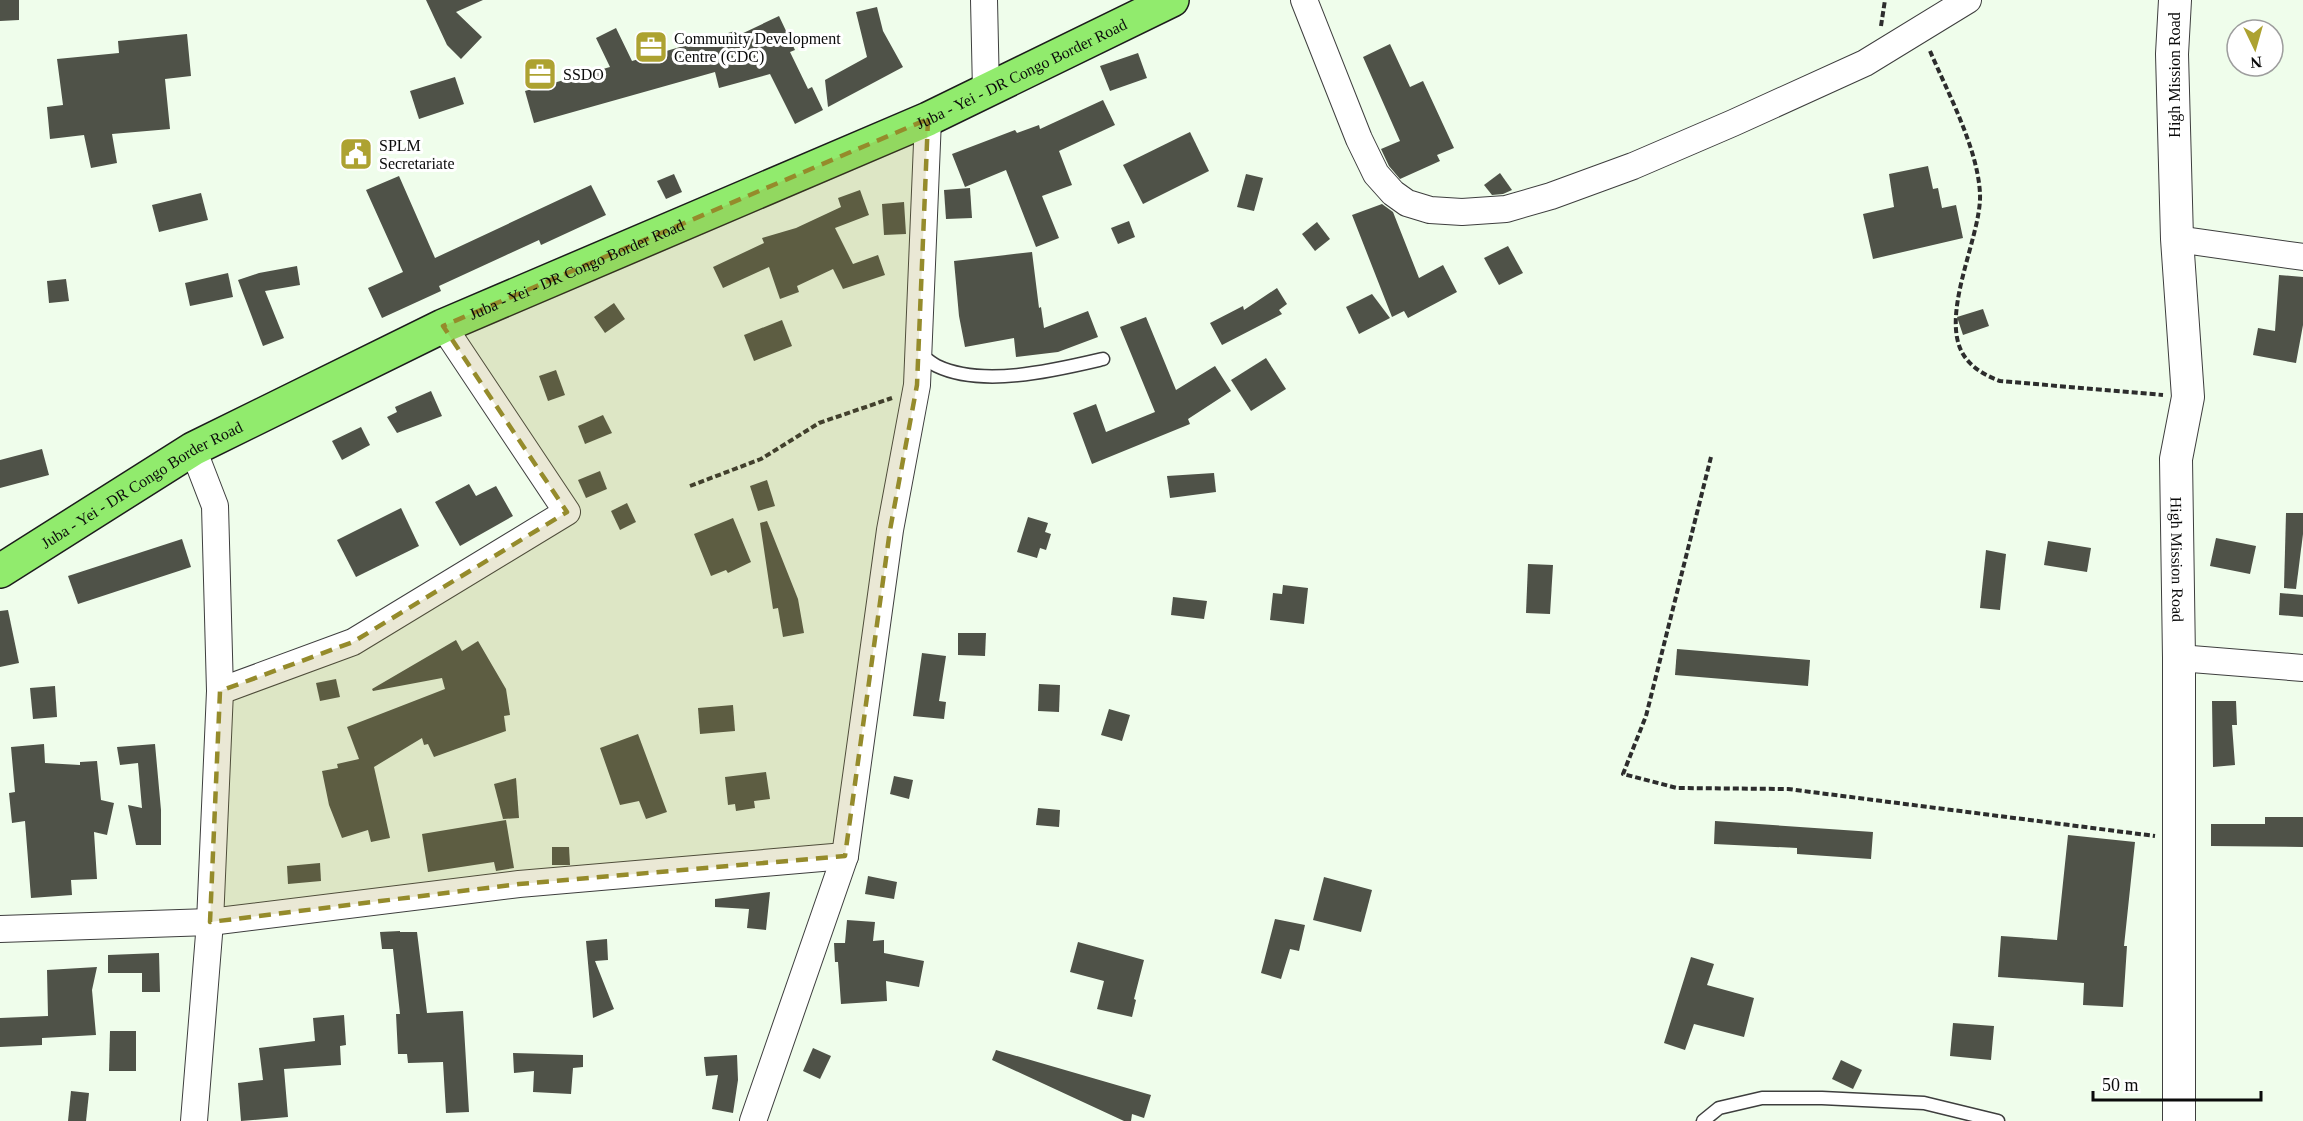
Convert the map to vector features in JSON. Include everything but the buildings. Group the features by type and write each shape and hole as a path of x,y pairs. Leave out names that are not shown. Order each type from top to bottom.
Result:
{"main road":[{"name":"Juba - Yei - DR Congo Border Road","path":"0,572 193,449 443,326 928,118 1172,0"}],"street":[{"path":"984,0 986,91"},
{"path":"1304,0 1359,140 1376,174 1393,193 1407,203 1430,210 1462,212 1506,209 1551,196 1633,166 1865,63 1968,0"},
{"name":"High Mission Road","path":"2175,0 2172,54 2177,239 2188,397 2176,459 2179,658 2179,1121"},
{"path":"753,1121 845,856 890,530 917,386 928,118"},
{"path":"2177,239 2303,257"},
{"path":"220,692 353,642 567,512 443,326"},
{"path":"193,449 215,506 220,692 210,922 194,1121"},
{"path":"2179,658 2303,668"},
{"path":"0,929 210,922 519,884 845,856"}],"lane":[{"path":"918,352 936,366 957,373 984,376 1017,376 1103,360"},
{"path":"1703,1121 1719,1108 1762,1098 1822,1098 1924,1103 1998,1121"}],"path":[{"path":"1921,29 1974,160 1980,194 1978,219 1966,260 1957,306 1956,329 1959,345 1967,362 1985,375 2000,381 2188,397"},
{"path":"690,486 761,459 819,423 886,400 917,386"},
{"path":"1710,457 1646,716 1623,774 1677,788 1788,789 2179,840"}],"highlighted area":[{"path":"928,119 917,385 890,530 845,856 519,884 210,922 220,691 353,642 567,512 443,326"}],"place":[{"name":"Community Development Centre (CDC)","path":"651,47"},
{"name":"SSDO","path":"540,74"},
{"name":"SPLM Secretariate","path":"356,154"}]}
